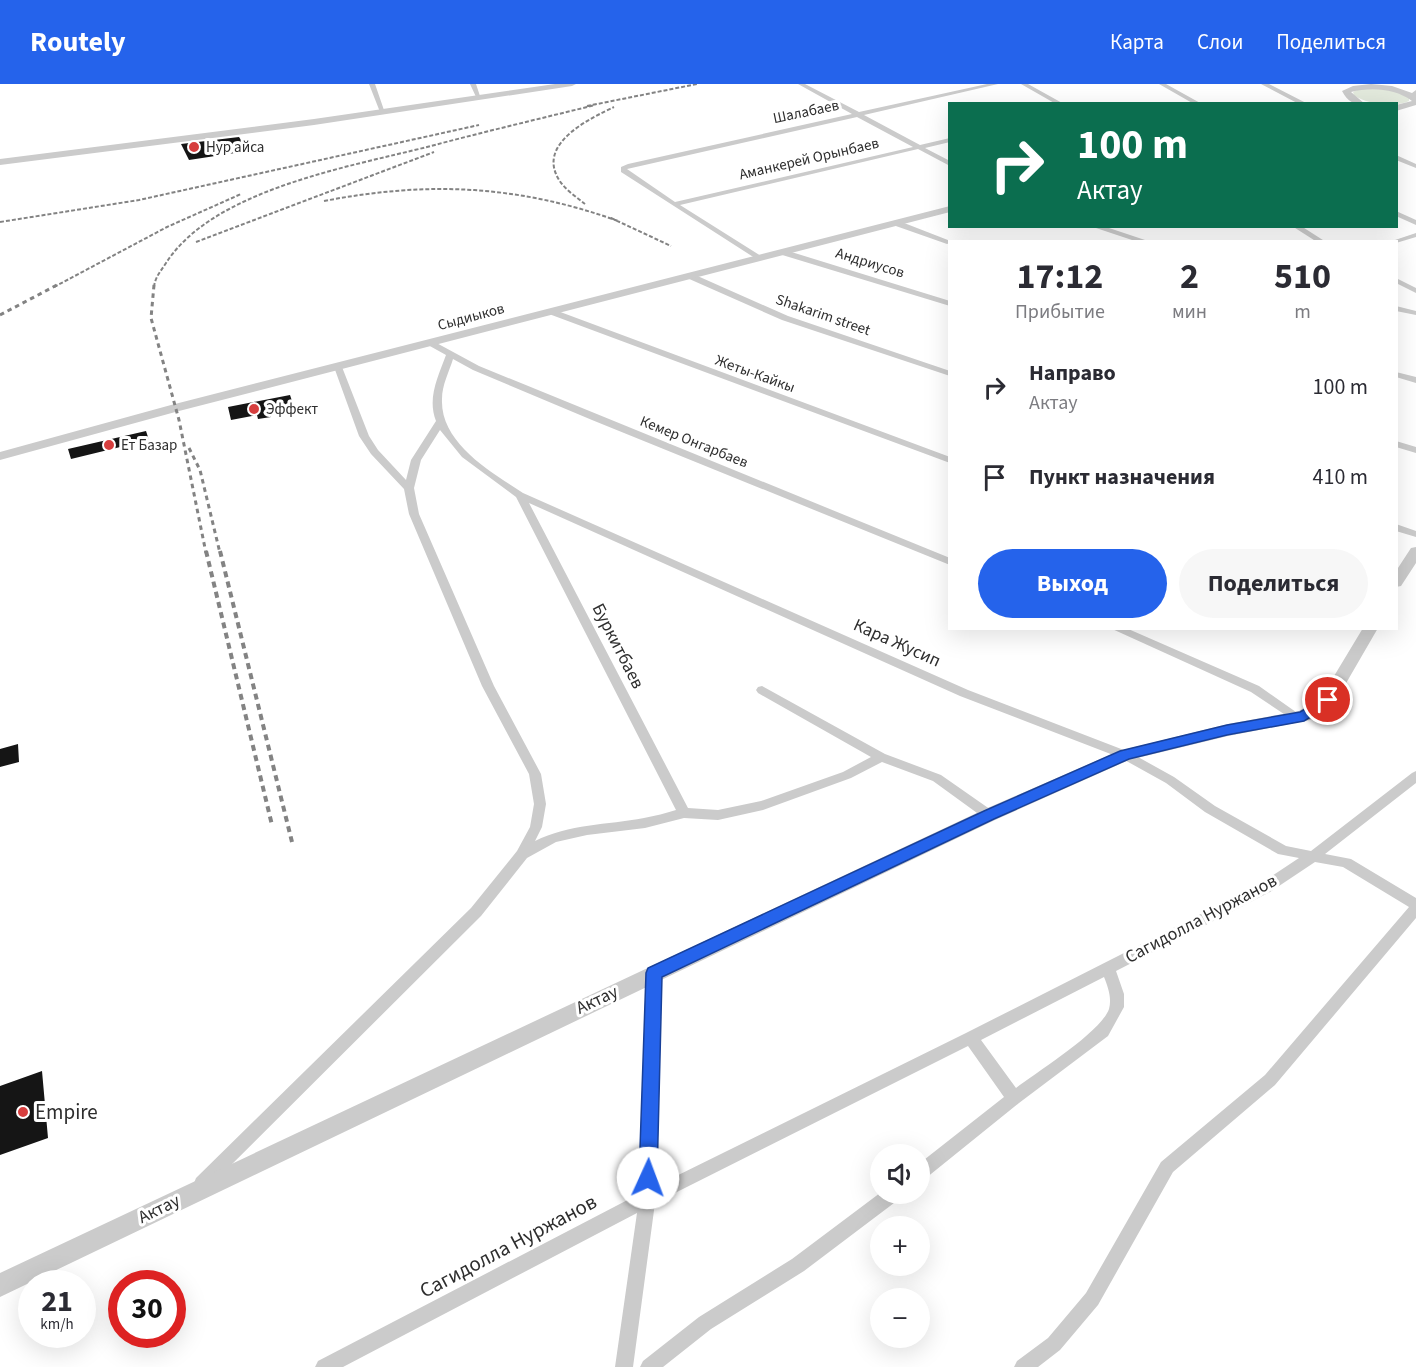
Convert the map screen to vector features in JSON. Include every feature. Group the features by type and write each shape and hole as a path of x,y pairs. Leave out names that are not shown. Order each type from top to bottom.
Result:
{"street":[{"path":"372,84 383,112"},
{"path":"473,84 479,98"},
{"path":"0,162 383,112 572,84"},
{"path":"801,84 948,163"},
{"name":"Шалабаев","path":"675,204 624,172 623,168 995,84"},
{"path":"1024,84 1057,102"},
{"path":"1162,84 1194,102"},
{"path":"1264,84 1301,102"},
{"path":"1341,84 1345,99"},
{"path":"1365,84 1400,90 1416,102"},
{"path":"1345,99 1350,88 1416,87"},
{"path":"1416,92 1416,102"},
{"path":"1398,109 1416,102"},
{"path":"1398,109 1416,113"},
{"name":"Аманкерей Орынбаев","path":"675,204 948,140"},
{"path":"1398,158 1416,166"},
{"path":"675,204 758,258"},
{"name":"Сыдиыков","path":"0,456 948,210"},
{"path":"1398,214 1416,223"},
{"path":"896,223 948,241"},
{"path":"1101,228 1141,240"},
{"path":"1298,228 1320,240"},
{"path":"1398,240 1416,235"},
{"name":"Андриусов","path":"782,252 948,303"},
{"name":"Shakarim street","path":"690,276 765,311 948,373"},
{"path":"1398,281 1416,291"},
{"path":"1398,308 1416,313"},
{"name":"Жеты-Кайкы","path":"552,312 948,459"},
{"name":"Кемер Онгарбаев","path":"431,343 476,368 948,561"},
{"name":"Кара Жусип","path":"451,354 436,400 441,421 453,443 483,470 520,495 964,693 1125,755 1170,780 1210,810 1283,850 1346,863 1416,906"},
{"path":"338,367 364,436 374,452 409,488"},
{"path":"1398,375 1416,380"},
{"path":"192,1193 476,912 522,854 536,827 540,804 535,774 488,686 414,514 409,488 416,460 441,421"},
{"path":"1398,445 1416,450"},
{"name":"Буркитбаев","path":"520,495 684,813"},
{"path":"1398,528 1416,534"},
{"path":"1398,580 1416,551"},
{"path":"1120,630 1255,689 1297,717"},
{"name":"Актау","path":"0,1285 989,815 1125,755 1227,730 1304,716 1328,700 1370,630"},
{"path":"762,690 881,757 937,778 989,815"},
{"path":"522,854 553,838 587,830 645,823 684,813 718,815 763,805 847,775 881,757"},
{"name":"Сагидолла Нуржанов","path":"324,1367 647,1199 971,1038 1264,888 1313,856 1416,776"},
{"path":"1023,1367 1054,1344 1092,1299 1167,1167 1270,1080 1416,906"},
{"path":"930,1165 1103,1031 1119,1006 1108,968"},
{"path":"624,1367 647,1199 654,973"},
{"path":"971,1038 1014,1098"},
{"path":"649,1367 705,1323 798,1264 879,1204"}],"shaded area":[{"path":"1361,88 1394,90 1409,98 1409,101 1398,103 1370,102 1359,98 1353,92"}],"building":[{"name":"Нур айса","path":"239,137 248,151 189,160 181,144"},
{"name":"Эффект","path":"290,395 294,407 269,412 271,417 258,419 257,415 231,420 228,407"},
{"name":"Ет Базар","path":"146,431 149,440 71,459 68,449"},
{"path":"18,744 19,762 0,767 0,749"},
{"name":"Empire","path":"42,1071 48,1138 0,1155 0,1086"}],"railway":[{"path":"587,106 697,84"},
{"path":"154,287 166,263 187,238 216,217 248,199 322,173 595,105"},
{"path":"585,204 558,179 554,162 556,151 571,132 593,117 614,107"},
{"path":"0,222 139,200 479,125"},
{"path":"196,242 434,152"},
{"path":"324,201 400,191 472,190 544,200 616,220"},
{"path":"54,287 167,227 241,194"},
{"path":"611,218 616,220"},
{"path":"616,220 671,246"},
{"path":"0,315 57,285"},
{"path":"154,285 151,318 179,420 206,553"},
{"path":"189,448 200,470 220,553"},
{"path":"206,551 272,825"},
{"path":"220,551 292,842"}],"place":[{"name":"Нур айса","path":"194,147"},
{"name":"Эффект","path":"254,409"},
{"name":"Ет Базар","path":"109,445"},
{"name":"Empire","path":"23,1112"}],"route":[{"path":"648,1178 654,973 989,815 1125,755 1227,730 1304,716 1328,700"}]}
